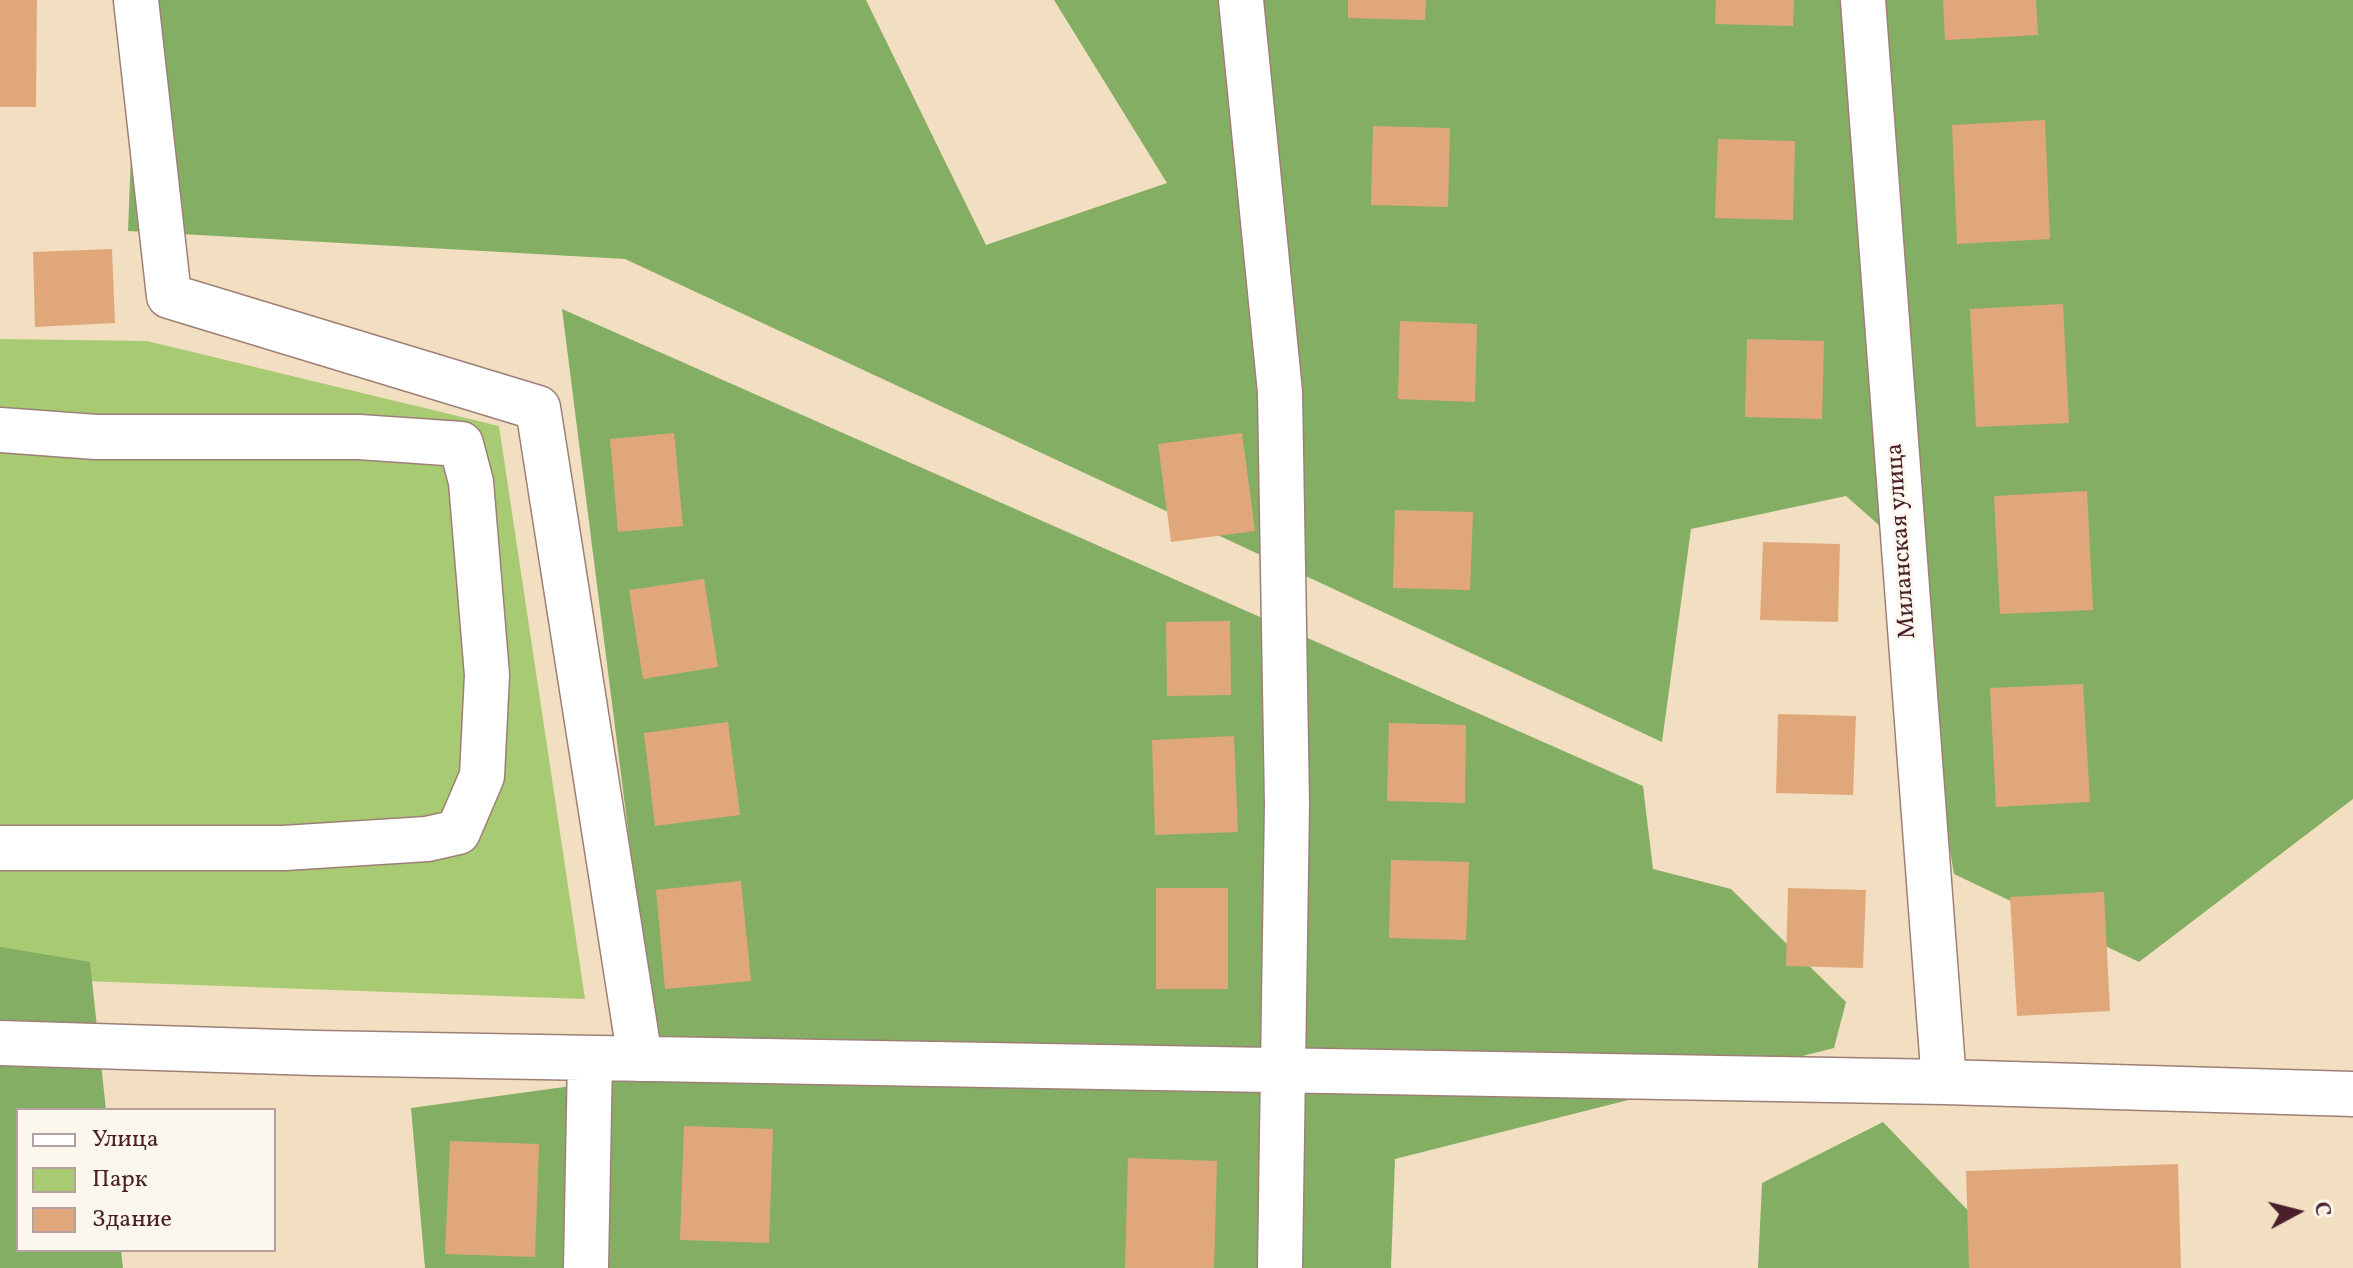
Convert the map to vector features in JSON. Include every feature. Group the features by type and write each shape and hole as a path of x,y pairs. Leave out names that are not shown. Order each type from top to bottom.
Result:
{"street":[{"path":"136,0 169,296 538,408 640,1059"},
{"path":"1241,0 1280,392 1287,789 1280,1268"},
{"name":"Миланская улица","path":"1863,0 1944,1082"},
{"path":"0,430 96,437 359,437 461,444 471,482 487,675 482,776 458,832 427,839 284,848 0,848"},
{"path":"0,1043 590,1058 1944,1082 2353,1094"},
{"path":"586,1268 590,1058"}],"green space":[{"path":"137,0 866,0 986,245 1167,183 1054,0 2353,0 2353,799 2139,962 1954,874 1922,686 1924,565 1846,496 1691,529 1662,742 625,259 128,231"},
{"path":"562,309 1643,786 1653,869 1731,889 1846,1002 1834,1048 1395,1159 1391,1268 425,1268 411,1108 659,1074"},
{"path":"0,339 147,341 499,426 585,999 0,978"},
{"path":"0,947 90,962 106,1108 16,1108 16,1252 121,1252 123,1268 0,1268"},
{"path":"1883,1122 1980,1223 2004,1268 1758,1268 1762,1183"}],"building":[{"path":"0,0 37,0 36,107 0,107"},
{"path":"1348,0 1426,0 1425,20 1348,18"},
{"path":"1716,0 1794,0 1793,26 1715,24"},
{"path":"1943,0 2036,0 2038,35 1945,40"},
{"path":"2045,120 2050,239 1957,244 1952,125"},
{"path":"1373,126 1450,128 1448,207 1371,205"},
{"path":"1718,139 1795,141 1793,220 1715,218"},
{"path":"112,249 115,323 35,327 33,252"},
{"path":"2063,304 2069,423 1976,427 1970,309"},
{"path":"1400,321 1477,324 1475,402 1398,399"},
{"path":"1747,339 1824,341 1822,419 1745,417"},
{"path":"674,433 683,526 618,532 610,439"},
{"path":"1242,433 1255,531 1171,542 1158,444"},
{"path":"2087,491 2093,610 2000,614 1994,496"},
{"path":"1395,510 1473,512 1470,590 1393,588"},
{"path":"1763,542 1840,544 1838,622 1760,620"},
{"path":"704,579 718,667 643,679 629,590"},
{"path":"1230,621 1231,695 1167,696 1166,622"},
{"path":"2083,684 2090,802 1996,807 1990,688"},
{"path":"1778,714 1856,716 1853,795 1776,793"},
{"path":"728,722 740,815 655,826 644,733"},
{"path":"1389,723 1466,725 1465,803 1387,801"},
{"path":"1234,736 1238,832 1155,835 1152,740"},
{"path":"1391,860 1469,862 1466,940 1389,938"},
{"path":"741,881 751,981 665,989 656,890"},
{"path":"1156,888 1228,888 1228,989 1156,989"},
{"path":"1788,888 1866,890 1863,968 1786,966"},
{"path":"2104,892 2110,1011 2017,1016 2010,897"},
{"path":"684,1126 773,1129 769,1243 680,1240"},
{"path":"450,1141 539,1144 535,1257 445,1254"},
{"path":"1128,1158 1217,1161 1214,1268 1125,1268"},
{"path":"2178,1164 2181,1268 1969,1268 1966,1171"}]}
